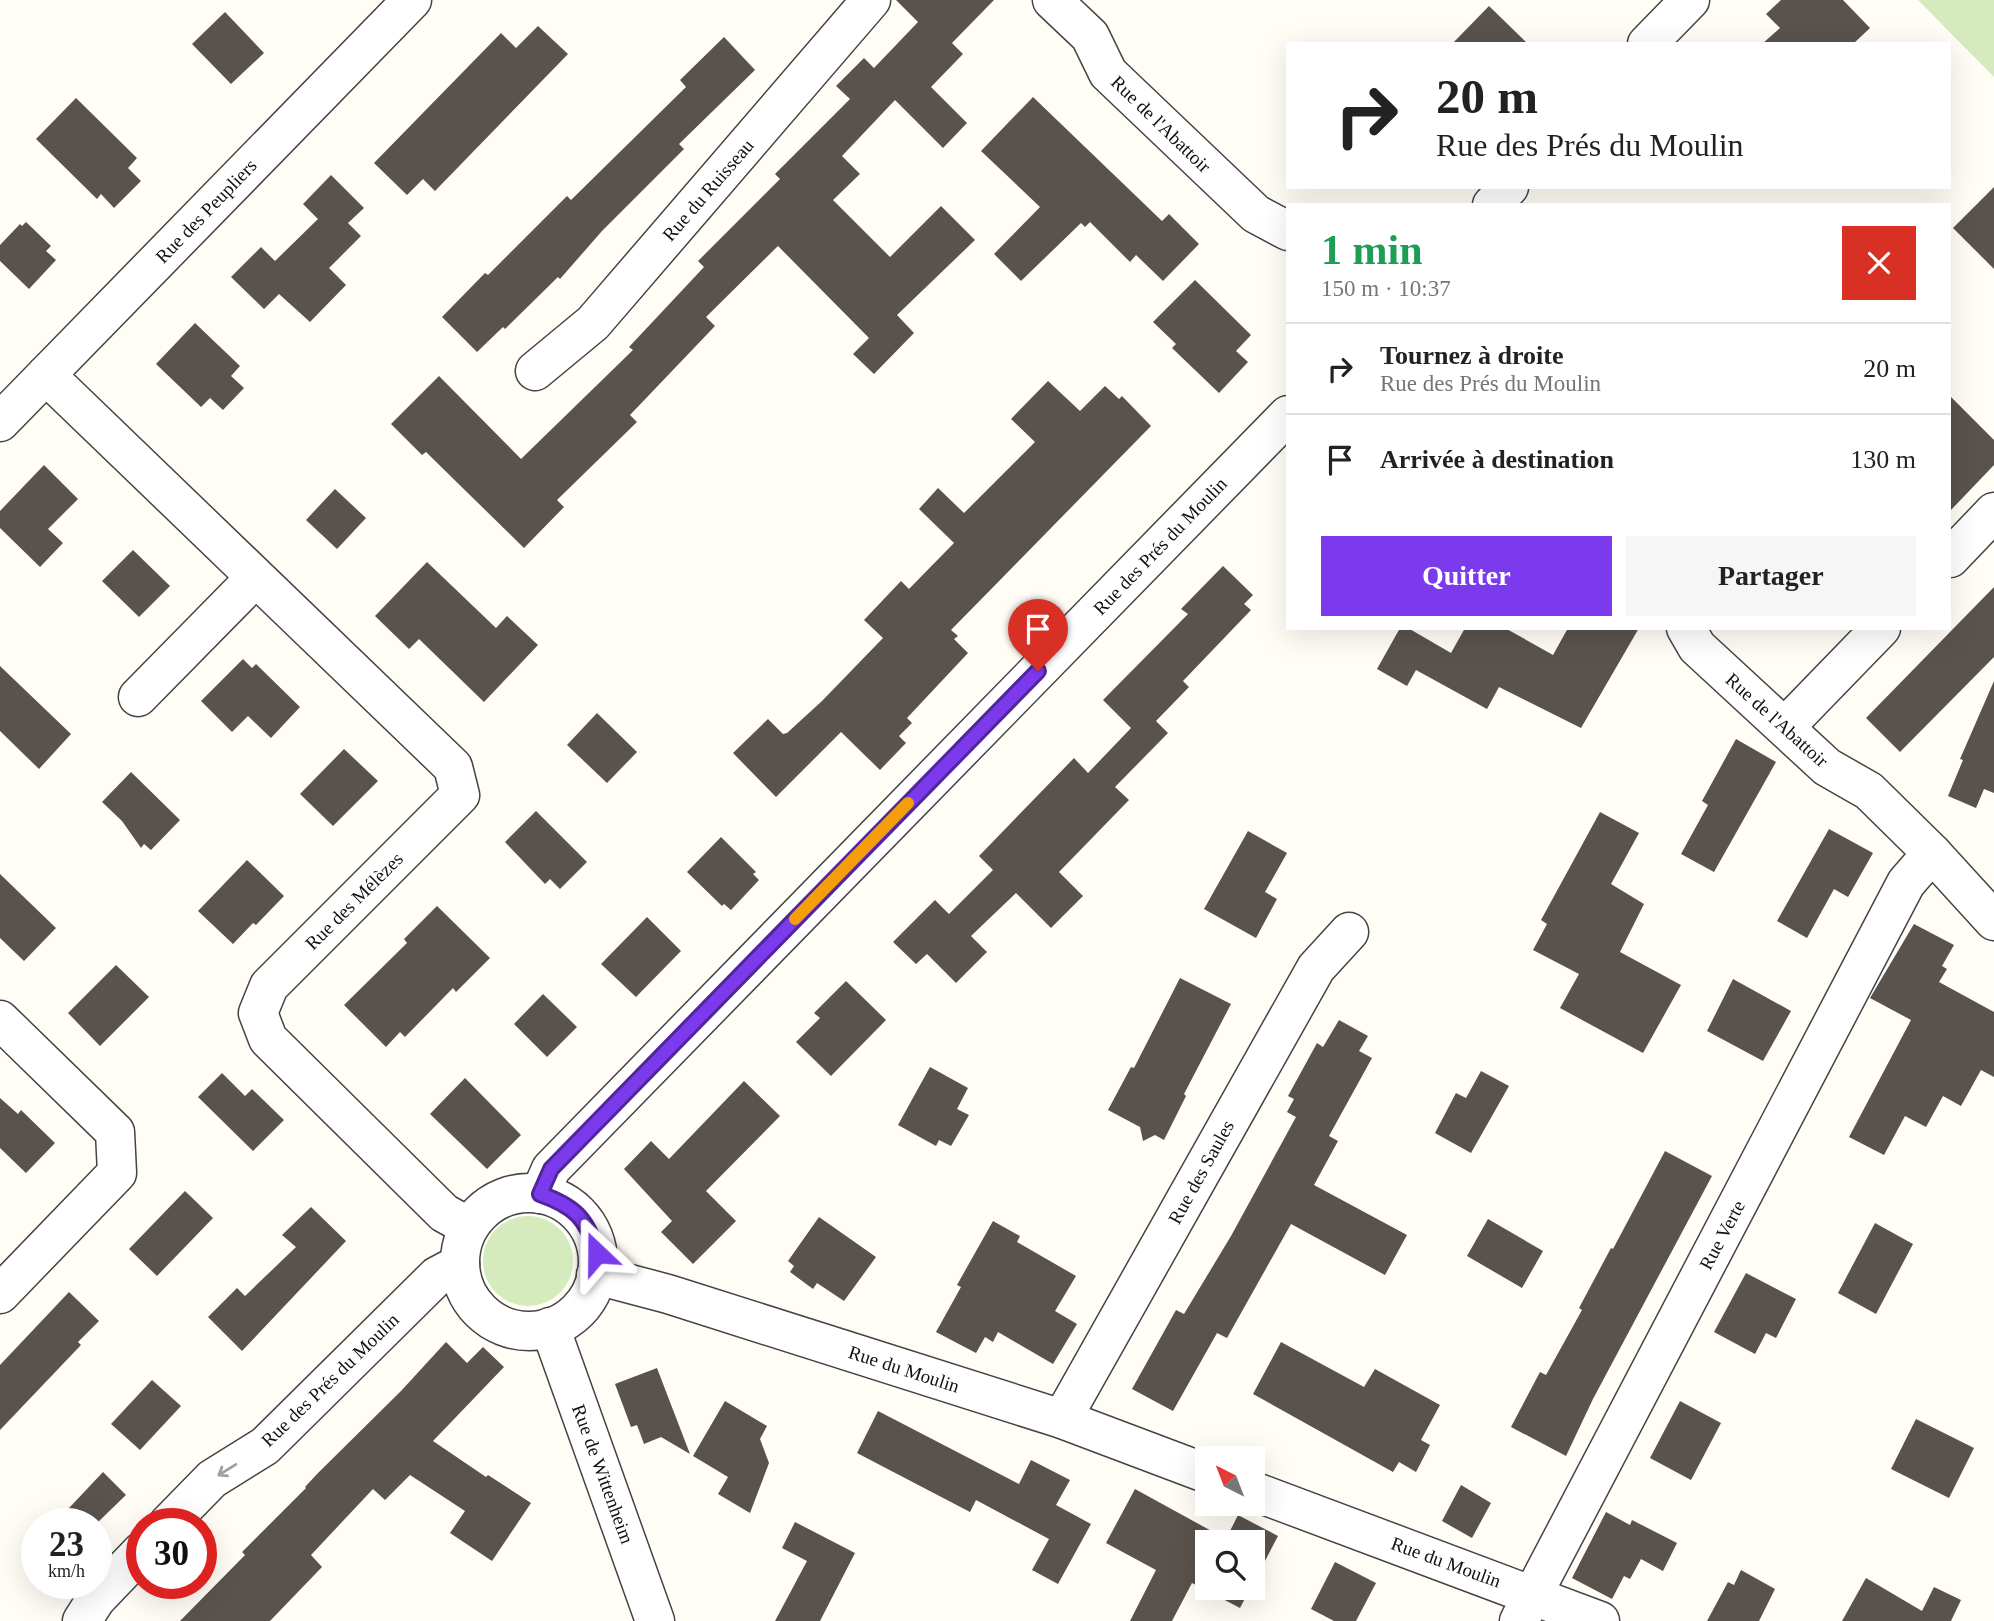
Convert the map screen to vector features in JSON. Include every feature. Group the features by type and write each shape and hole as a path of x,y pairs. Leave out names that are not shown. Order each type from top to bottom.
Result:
{"street":[{"name":"Rue des Peupliers","path":"0,422 412,0"},
{"name":"Rue du Ruisseau","path":"535,371 593,323 871,0"},
{"name":"Rue de l'Abattoir","path":"1052,0 1090,36 1108,73 1256,214 1286,230"},
{"path":"1649,42 1690,0"},
{"path":"1494,203 1507,189"},
{"name":"Rue des Mélèzes","path":"46,375 453,768 460,795 269,986 258,1013 268,1039 444,1213 469,1227"},
{"name":"Rue des Prés du Moulin","path":"540,1194 551,1169 1286,417"},
{"path":"1951,557 1994,512"},
{"path":"138,697 255,578"},
{"name":"Rue de l'Abattoir","path":"1687,630 1697,647 1828,767 1869,791 1932,853 1994,921"},
{"path":"1784,727 1879,630"},
{"name":"Rue Verte","path":"1526,1608 1906,883 1932,853"},
{"name":"Rue des Saules","path":"1062,1419 1316,968 1349,932"},
{"path":"0,1020 115,1132 117,1173 0,1294"},
{"path":"520,1194 540,1194 570,1207 591,1232 597,1253 596,1275 591,1292 567,1320 529,1331 508,1328 488,1318 473,1304 463,1284 460,1264 462,1245 469,1227 482,1211 499,1199 520,1194"},
{"name":"Rue des Prés du Moulin","path":"184,1508 212,1479 265,1446 429,1283 460,1264"},
{"name":"Rue du Moulin","path":"596,1275 668,1294 1062,1419 1195,1469"},
{"name":"Rue de Wittenheim","path":"550,1327 656,1621"},
{"name":"Rue du Moulin","path":"1265,1495 1526,1608 1600,1621"},
{"path":"82,1621 96,1599 126,1568"}],"green space":[{"path":"1918,0 1994,0 1994,77"},
{"path":"528,1216 553,1224 565,1236 573,1261 565,1286 553,1298 528,1306 503,1298 491,1286 483,1261 491,1236 503,1224"}],"building":[{"path":"896,0 994,0 952,43 963,54 931,87 967,123 943,148 895,100 842,156 860,174 833,200 890,257 941,206 975,240 897,315 914,333 874,374 853,354 869,338 778,246 706,317 715,326 630,415 637,422 557,500 564,507 524,548 426,452 422,455 391,424 439,376 521,459 633,350 629,347 704,267 698,261 780,179 775,174 850,99 836,86 864,58 874,68 918,22"},
{"path":"1781,0 1843,0 1870,28 1855,42 1764,42 1780,28 1766,14"},
{"path":"1489,6 1526,42 1454,42"},
{"path":"225,12 264,53 231,84 192,44"},
{"path":"538,26 568,54 435,191 423,179 407,195 374,163 501,33 516,48"},
{"path":"724,37 755,70 679,144 684,149 602,231 560,279 558,277 505,329 503,327 477,352 442,317 567,196 571,200 686,87 680,80"},
{"path":"1033,97 1162,221 1169,214 1199,244 1163,281 1136,255 1130,262 1090,222 1085,227 1081,223 1021,281 994,254 1040,207 981,151"},
{"path":"76,98 137,158 128,168 141,181 114,208 101,194 97,199 36,139"},
{"path":"331,175 364,208 348,223 361,236 329,268 346,285 310,322 279,294 264,309 231,277 261,247 275,261 318,219 303,204"},
{"path":"1994,187 1994,269 1953,228"},
{"path":"26,222 51,246 46,251 56,260 29,289 0,261 0,245 20,224 22,226"},
{"path":"1195,280 1251,335 1236,351 1248,362 1219,393 1172,348 1176,344 1153,322"},
{"path":"195,323 240,366 231,376 244,388 223,410 210,398 201,407 156,364"},
{"path":"1048,381 1080,411 1105,386 1119,399 1122,396 1151,426 951,630 958,636 954,639 968,653 907,718 912,723 899,736 906,743 880,770 841,732 776,797 733,753 768,719 783,734 787,733 883,638 864,620 901,581 909,589 954,543 919,509 938,488 964,513 1035,442 1011,419"},
{"path":"1951,397 1994,440 1994,465 1951,510"},
{"path":"44,465 78,499 48,529 63,543 40,567 0,528 0,511"},
{"path":"335,489 366,518 337,549 306,520"},
{"path":"133,550 170,586 139,617 102,581"},
{"path":"427,562 496,628 507,616 538,645 484,702 419,639 409,649 375,616"},
{"path":"1223,566 1253,595 1244,604 1251,610 1183,681 1189,687 1156,721 1168,733 1115,787 1129,800 1059,872 1083,896 1051,928 1016,893 971,936 987,952 956,983 927,954 916,964 893,942 935,900 949,914 993,870 979,856 1074,758 1088,773 1131,728 1103,700 1188,614 1181,609"},
{"path":"1994,587 1994,657 1900,752 1866,718"},
{"path":"1399,630 1411,630 1451,653 1464,630 1509,630 1553,655 1567,630 1638,630 1581,728 1499,687 1487,709 1416,670 1407,686 1377,669"},
{"path":"243,659 252,668 256,664 300,707 271,738 248,716 232,732 201,701"},
{"path":"0,666 71,734 39,769 0,731"},
{"path":"1994,681 1994,793 1984,789 1976,808 1948,796 1963,760 1960,759"},
{"path":"597,713 637,752 607,783 567,745"},
{"path":"1736,739 1776,762 1714,872 1681,854 1708,805 1702,801"},
{"path":"344,749 378,781 333,826 300,794"},
{"path":"131,772 180,820 151,850 144,844 141,848 122,821 102,802"},
{"path":"536,811 587,862 560,889 550,879 545,884 505,842"},
{"path":"1600,812 1639,833 1611,884 1644,904 1620,952 1681,985 1643,1053 1560,1008 1579,974 1533,950 1547,924 1541,920"},
{"path":"1829,829 1873,853 1848,897 1834,889 1807,938 1777,921"},
{"path":"1248,831 1287,853 1265,892 1277,899 1256,938 1204,909"},
{"path":"721,837 756,872 753,874 759,880 731,910 724,904 722,906 687,872"},
{"path":"247,860 284,896 233,944 198,911"},
{"path":"0,874 56,928 24,961 0,938"},
{"path":"437,906 490,958 456,992 453,988 405,1037 400,1032 386,1047 344,1005 407,943 404,939"},
{"path":"647,917 681,951 636,997 601,964"},
{"path":"1914,924 1954,945 1942,966 1947,969 1939,982 1994,1012 1994,1077 1981,1070 1961,1106 1943,1096 1926,1127 1905,1116 1884,1155 1849,1137 1911,1020 1870,998"},
{"path":"116,965 149,997 100,1046 68,1013"},
{"path":"1180,978 1231,1004 1184,1094 1186,1096 1164,1140 1155,1135 1143,1141 1140,1127 1108,1110 1131,1067 1134,1068"},
{"path":"1733,979 1791,1011 1763,1061 1707,1031"},
{"path":"846,981 886,1020 831,1076 796,1042 820,1018 814,1013"},
{"path":"543,994 577,1027 547,1057 514,1024"},
{"path":"1339,1020 1368,1036 1359,1051 1372,1058 1329,1136 1338,1141 1314,1185 1407,1235 1385,1275 1291,1224 1227,1338 1217,1333 1173,1411 1132,1389 1176,1310 1184,1314 1231,1236 1296,1117 1287,1112 1294,1099 1288,1096 1317,1043 1323,1047"},
{"path":"930,1067 968,1088 957,1109 969,1115 951,1146 939,1140 936,1146 898,1125"},
{"path":"1481,1071 1509,1086 1471,1153 1435,1133 1456,1093 1466,1098"},
{"path":"222,1073 245,1096 252,1089 284,1120 253,1151 198,1097"},
{"path":"465,1078 521,1135 487,1169 430,1114"},
{"path":"744,1081 780,1116 706,1191 736,1221 693,1264 661,1232 672,1221 624,1169 651,1141 669,1159"},
{"path":"0,1098 18,1114 21,1110 55,1143 26,1173 0,1148"},
{"path":"1665,1151 1712,1176 1593,1399 1566,1456 1511,1427 1540,1372 1546,1375 1582,1310 1579,1308"},
{"path":"185,1191 213,1218 157,1276 129,1249"},
{"path":"311,1207 346,1241 242,1351 208,1317 237,1288 245,1296 296,1247 282,1235"},
{"path":"819,1217 876,1257 844,1301 817,1283 813,1289 790,1272 794,1266 788,1261"},
{"path":"1488,1219 1543,1251 1522,1288 1467,1256"},
{"path":"993,1221 1020,1236 1017,1242 1076,1276 1055,1311 1077,1324 1053,1364 998,1332 993,1342 985,1337 976,1353 936,1332 961,1287 957,1285"},
{"path":"1875,1223 1913,1244 1876,1314 1838,1293"},
{"path":"1746,1273 1796,1299 1776,1338 1766,1333 1755,1354 1714,1332"},
{"path":"69,1292 99,1321 78,1342 81,1345 0,1430 0,1365"},
{"path":"446,1342 467,1363 483,1347 504,1367 433,1441 531,1503 492,1561 450,1533 465,1511 410,1475 385,1500 373,1489 311,1555 322,1567 270,1621 180,1621 202,1599 217,1599 217,1583 245,1555 242,1552"},
{"path":"1281,1342 1364,1387 1375,1369 1440,1405 1421,1440 1430,1445 1416,1472 1399,1462 1393,1472 1253,1394"},
{"path":"657,1368 690,1454 661,1437 644,1444 637,1425 631,1427 615,1384"},
{"path":"152,1380 181,1406 140,1450 111,1424"},
{"path":"725,1401 767,1426 760,1439 769,1463 750,1513 718,1494 728,1477 693,1456"},
{"path":"1680,1401 1721,1423 1691,1480 1650,1458"},
{"path":"878,1411 1019,1484 1031,1460 1070,1480 1056,1505 1091,1524 1058,1584 1032,1570 1049,1539 976,1500 970,1512 857,1453"},
{"path":"1916,1419 1974,1448 1949,1498 1891,1469"},
{"path":"103,1472 126,1495 112,1509 69,1508"},
{"path":"1461,1485 1491,1503 1472,1538 1442,1521"},
{"path":"1135,1489 1210,1530 1195,1530 1195,1585 1192,1583 1172,1621 1130,1621 1156,1570 1106,1543"},
{"path":"1606,1512 1630,1525 1632,1520 1677,1543 1663,1571 1641,1559 1630,1579 1624,1576 1612,1599 1572,1578"},
{"path":"1240,1516 1278,1536 1265,1561 1265,1530 1230,1530"},
{"path":"795,1522 855,1553 820,1621 775,1621 807,1561 782,1548"},
{"path":"1335,1562 1376,1583 1356,1621 1334,1621 1311,1609"},
{"path":"1741,1570 1775,1589 1759,1621 1707,1621 1728,1582 1734,1585"},
{"path":"1866,1578 1922,1611 1934,1587 1961,1600 1951,1621 1842,1621"},
{"path":"1225,1600 1244,1600 1240,1608"}],"slow traffic":[{"path":"795,919 908,803"}],"route":[{"path":"597,1253 591,1232 578,1214 561,1201 540,1194 551,1169 1038,671"}]}
